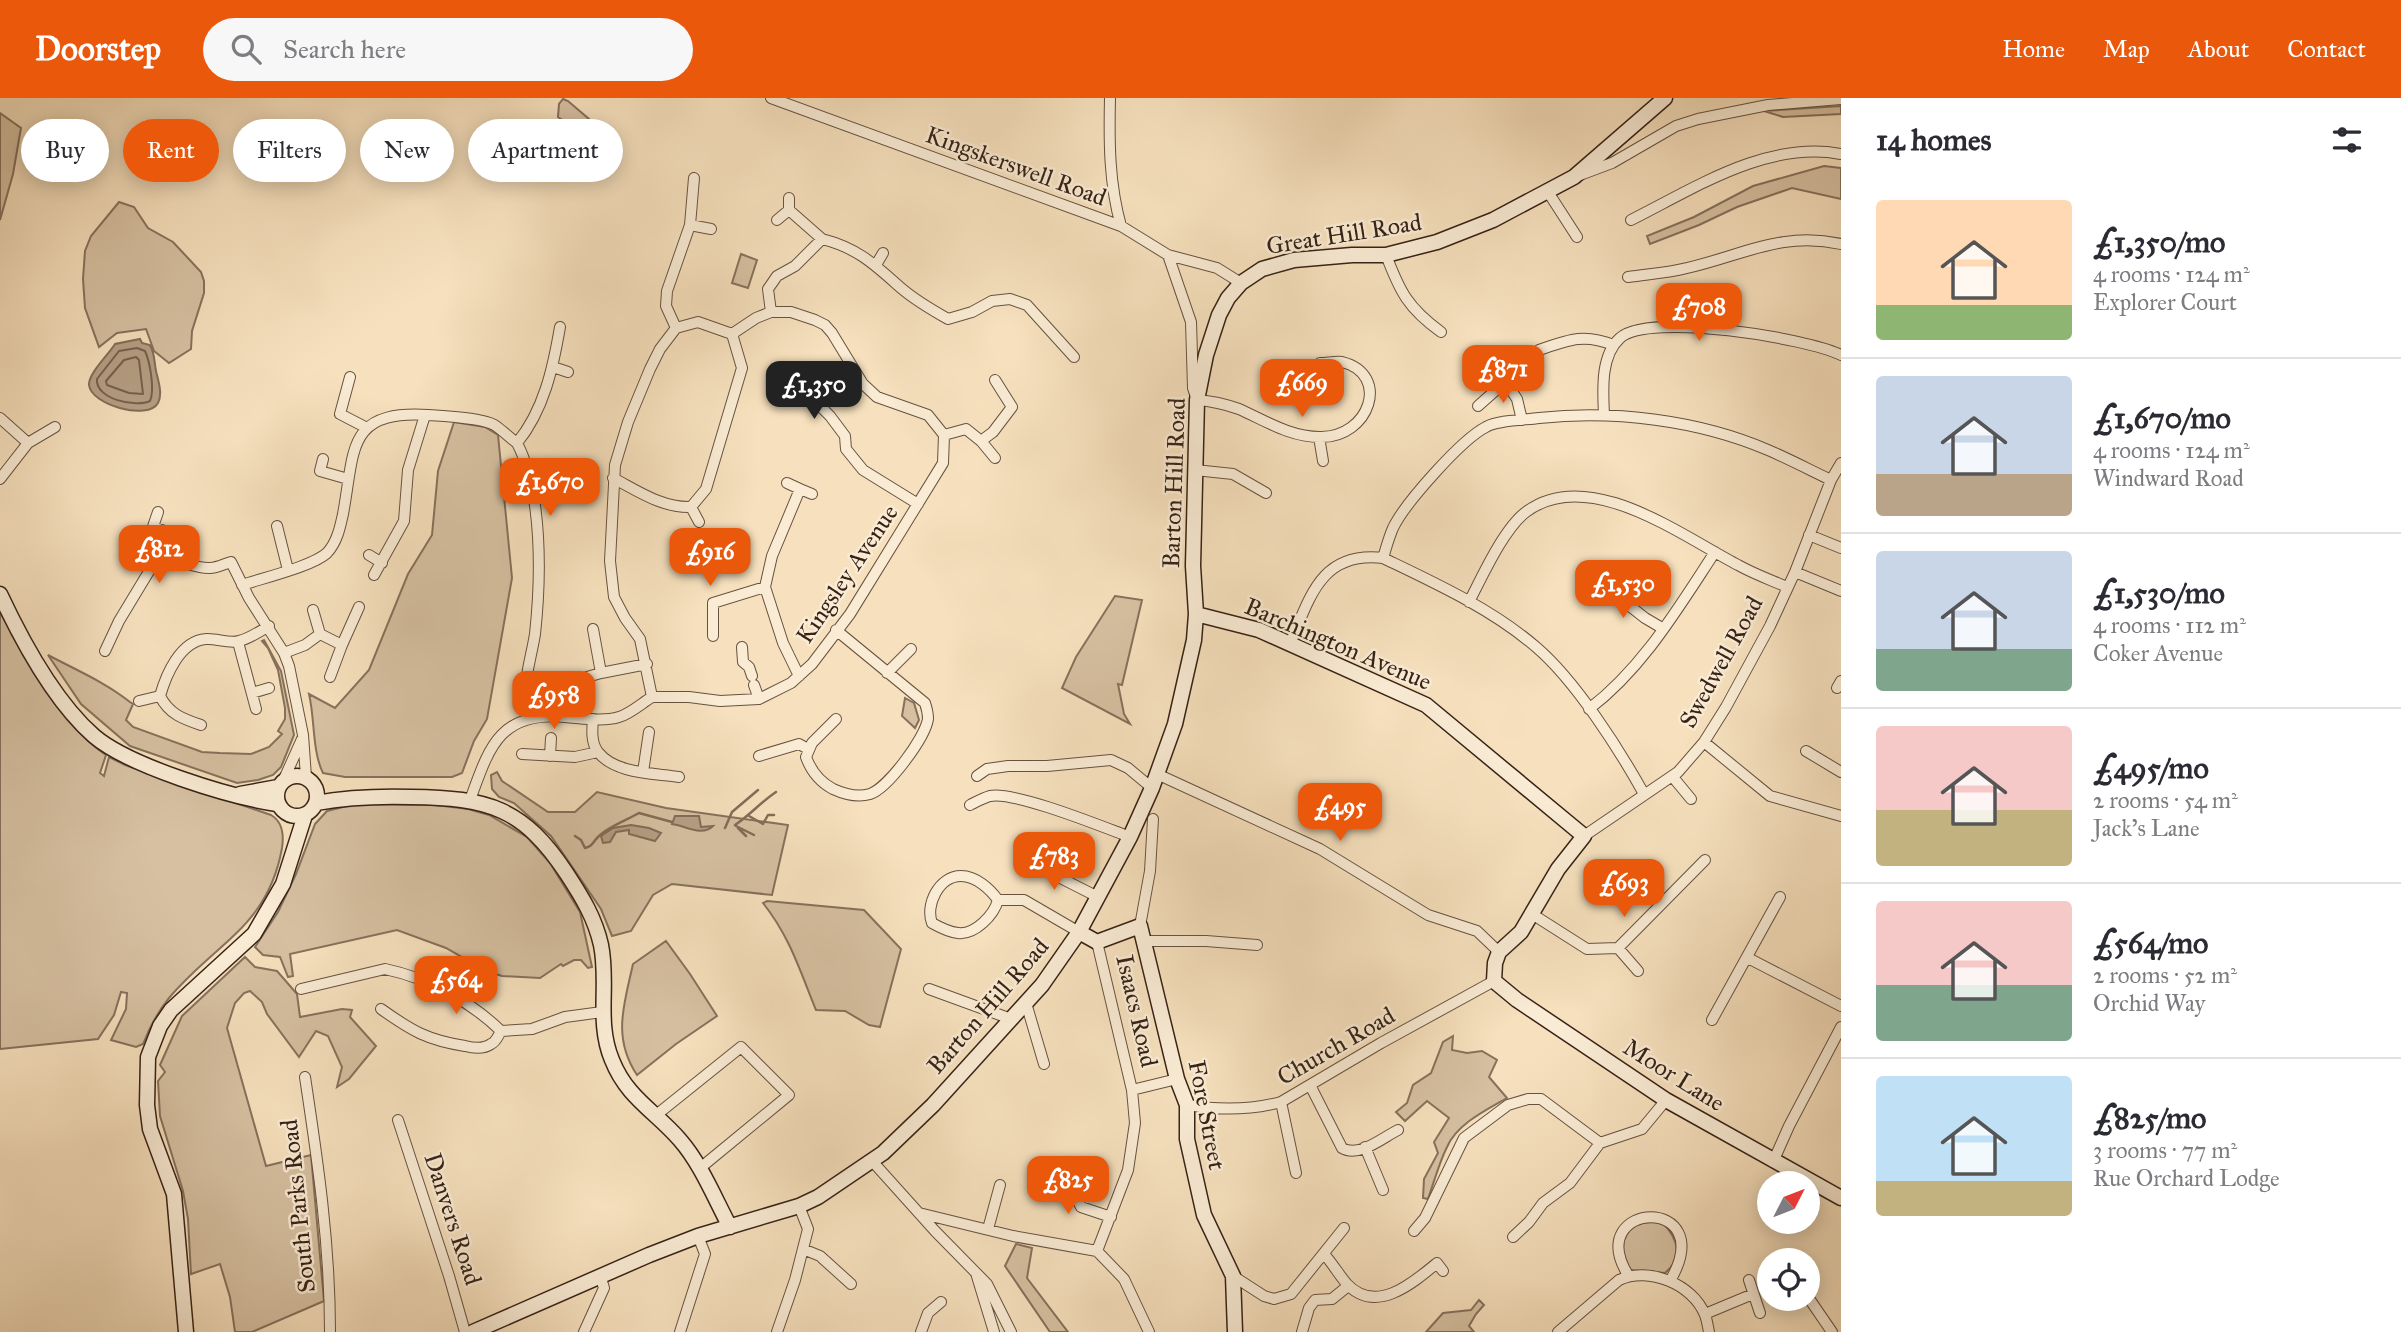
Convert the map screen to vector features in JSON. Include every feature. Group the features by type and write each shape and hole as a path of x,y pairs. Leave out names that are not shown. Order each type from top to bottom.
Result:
{"street":[{"name":"Kingskerswell Road","path":"771,98 1121,226 1168,255 1217,268 1241,283"},
{"path":"1110,98 1109,170 1121,226"},
{"name":"Great Hill Road","path":"1241,283 1262,269 1294,260 1386,255 1437,242 1493,220 1574,177 1665,98"},
{"path":"1574,177 1612,163 1676,126 1698,119 1768,105 1841,99"},
{"path":"1631,220 1770,156 1804,150 1841,154"},
{"path":"676,328 666,306 667,291 690,225 694,178"},
{"path":"1548,192 1577,237"},
{"path":"789,198 789,210 822,239 837,242 876,265 903,290 948,319 972,312 992,302 1010,299 1027,306 1074,356"},
{"path":"777,220 789,210"},
{"path":"690,225 711,229"},
{"path":"771,312 768,289 777,276 795,266 822,239"},
{"path":"1628,276 1685,269 1780,241 1811,239 1841,244"},
{"path":"876,265 883,253"},
{"path":"1168,255 1191,321 1192,388 1196,400 1238,409 1277,428 1320,437 1343,433 1362,420 1368,407 1370,391 1366,379 1357,369 1341,362 1320,363"},
{"path":"1386,255 1400,291 1421,318 1441,332"},
{"name":"Barton Hill Road","path":"474,1332 600,1275 698,1236 799,1206 818,1197 873,1162 933,1105 1042,985 1079,932 1130,837 1155,781 1175,724 1194,640 1196,614 1193,566 1196,400 1206,355 1219,315 1228,298 1241,283"},
{"path":"732,334 756,318 771,312 791,312 825,326 863,384 877,397 928,415 944,435 966,429 981,441 995,458"},
{"path":"470,800 487,753 507,729 530,718 549,715 593,719 620,717 652,697 640,639 614,597 610,561 613,478 628,422 660,349 676,328 698,322 732,334"},
{"path":"517,443 531,427 553,367 560,327"},
{"path":"1604,415 1605,370 1613,345 1623,335 1649,328 1678,327 1745,333 1810,345 1841,355"},
{"path":"691,507 706,489 742,368 732,334"},
{"path":"1539,350 1582,337 1597,338 1613,345"},
{"path":"553,367 568,372"},
{"path":"350,377 340,414 367,428"},
{"path":"981,441 993,432 1012,407 995,380"},
{"path":"803,390 830,416 845,436 846,449 863,470 918,504"},
{"path":"1478,406 1496,390 1511,390 1517,399 1522,420"},
{"path":"242,585 312,562 333,545 340,525 357,439 379,420 393,414 425,415 482,421 495,425 517,443 533,489 538,583 535,633 525,694 530,718"},
{"path":"374,575 404,521 408,470 425,415"},
{"path":"1383,558 1394,525 1456,451 1487,426 1522,420 1604,415 1687,427 1767,449 1831,480"},
{"path":"0,418 28,443"},
{"path":"0,479 28,443 55,427"},
{"name":"Kingsley Avenue","path":"652,697 689,697 720,701 759,699 792,683 812,664 850,614 918,504 943,463 944,435"},
{"path":"1320,437 1323,461"},
{"path":"320,471 323,459"},
{"name":"Swedwell Road","path":"1499,952 1521,932 1558,869 1584,836 1672,776 1704,742 1742,678 1795,572 1831,480 1841,463"},
{"path":"307,468 348,479"},
{"path":"1195,470 1233,474 1266,493"},
{"path":"613,478 667,505 691,507"},
{"path":"787,483 812,494"},
{"path":"799,676 783,643 765,587 772,556 800,489"},
{"path":"1469,602 1513,524 1526,511 1565,496 1624,505 1787,587"},
{"path":"691,507 699,522"},
{"path":"158,512 148,541 159,562"},
{"path":"277,526 288,570"},
{"path":"153,527 167,532"},
{"path":"1809,535 1841,548"},
{"path":"269,544 280,541"},
{"path":"1589,709 1622,681 1649,649 1715,552"},
{"path":"369,555 382,563"},
{"path":"1290,644 1315,585 1326,573 1347,560 1370,556 1383,558 1469,602 1524,636 1539,649 1589,709 1644,794"},
{"path":"105,651 119,621 151,568 159,562 172,559 211,568 230,558 242,585 284,653 296,691 313,789 283,884 254,934 171,1010 160,1026 148,1057 150,1129 174,1194 186,1332"},
{"path":"1795,572 1841,590"},
{"path":"1603,585 1662,628"},
{"path":"713,636 713,603 765,587"},
{"path":"0,594 53,687 93,735 122,754 281,809 293,817 305,815"},
{"path":"330,677 359,607"},
{"path":"313,610 320,634 342,645"},
{"name":"Barchington Avenue","path":"1196,614 1233,622 1290,644 1426,705 1584,836"},
{"path":"119,621 130,627"},
{"path":"160,696 167,674 183,651 197,641 206,639 238,642 269,626"},
{"path":"593,629 601,673"},
{"path":"836,630 925,703 928,712 927,722 906,760 883,786 871,794 858,796 844,794 825,785 806,757 808,749 836,719"},
{"path":"284,653 305,645 320,634"},
{"path":"238,642 256,709"},
{"path":"742,647 743,662 749,667 759,699"},
{"path":"887,673 911,649"},
{"path":"587,677 647,664"},
{"path":"252,693 269,688"},
{"path":"139,701 160,696"},
{"path":"160,696 174,715 201,725"},
{"path":"593,719 592,736 598,752 624,768 678,777"},
{"path":"643,772 649,732"},
{"path":"291,858 276,794 303,735"},
{"path":"550,756 551,738"},
{"path":"1704,742 1770,796 1841,816"},
{"path":"759,755 799,744 808,749"},
{"path":"1805,751 1841,772"},
{"path":"522,754 575,757 598,752"},
{"path":"978,776 987,769 1008,766 1047,766 1111,760 1320,849 1428,915 1477,931 1499,952 1494,963 1494,979"},
{"path":"235,794 281,783 294,775 313,789 354,796 449,797 470,800 511,815 536,834 547,845 593,919 603,953 604,1035 613,1063 634,1098 681,1141 730,1227"},
{"path":"1672,776 1690,799"},
{"path":"970,805 992,795 1021,800 1072,815 1130,837"},
{"name":"Fore Street","path":"1153,820 1142,934 1177,1079 1188,1105 1186,1139 1205,1215 1233,1276 1235,1332"},
{"path":"1025,860 1098,897"},
{"path":"1532,914 1587,948 1618,948 1705,860"},
{"path":"962,876 975,880 989,888 998,900 996,907 972,931 959,934 932,923 929,917 929,902 943,884 953,878 962,876"},
{"path":"1712,1020 1780,897"},
{"path":"998,900 1024,900 1079,932"},
{"name":"Isaacs Road","path":"1079,932 1097,942 1142,934"},
{"path":"1142,934 1256,946"},
{"name":"Isaacs Road","path":"1097,942 1132,1090 1135,1123 1128,1170 1097,1251"},
{"path":"1618,948 1638,971"},
{"path":"1748,958 1841,1006"},
{"path":"301,989 385,970 397,972 430,983 482,1013 501,1031 532,1029 565,1017 602,1012"},
{"name":"Church Road","path":"1188,1105 1224,1108 1266,1106 1281,1102 1494,979"},
{"name":"Moor Lane","path":"1494,979 1517,1000 1666,1100 1841,1198"},
{"path":"929,989 1011,1019"},
{"path":"1026,1003 1044,1064"},
{"path":"381,1009 410,1029 435,1041 472,1048 494,1043 501,1031"},
{"path":"1773,1162 1841,1027"},
{"path":"655,1116 741,1047 789,1095 699,1169"},
{"name":"South Parks Road","path":"305,1077 323,1195 329,1267 330,1332"},
{"name":"Isaacs Road","path":"1132,1090 1177,1079"},
{"path":"1310,1085 1342,1148 1349,1153 1398,1130"},
{"path":"1414,1231 1425,1218 1464,1138 1508,1105 1528,1098 1541,1099 1601,1143"},
{"path":"1513,1237 1543,1203 1570,1183 1601,1143 1642,1129 1666,1100"},
{"path":"1281,1102 1296,1173"},
{"name":"Danvers Road","path":"398,1120 465,1332"},
{"path":"1365,1147 1383,1190"},
{"path":"873,1162 990,1288 1011,1332"},
{"path":"1063,1178 1066,1190 1078,1200 1081,1207 1111,1217"},
{"path":"988,1230 1000,1185"},
{"path":"777,1332 808,1229 799,1206"},
{"path":"919,1213 988,1230 1097,1251 1124,1279 1149,1332"},
{"path":"1628,1275 1620,1262 1620,1237 1628,1225 1638,1218 1650,1216 1666,1220 1679,1233 1683,1247 1681,1259 1671,1281"},
{"path":"1233,1276 1264,1296 1274,1299 1291,1294 1344,1228"},
{"path":"680,1332 705,1254 698,1236"},
{"path":"803,1249 820,1256 851,1284"},
{"path":"1324,1254 1348,1286 1367,1297 1386,1297 1419,1278 1437,1263 1443,1271"},
{"path":"976,1273 993,1332"},
{"path":"584,1332 604,1288 600,1275"},
{"path":"1558,1332 1619,1279 1628,1275 1649,1275 1671,1281 1685,1291 1705,1314 1709,1332"},
{"path":"1749,1280 1760,1313"},
{"path":"1302,1332 1309,1308 1315,1300 1332,1299 1348,1286"},
{"path":"1705,1314 1753,1294"},
{"path":"920,1332 928,1313 941,1302"},
{"path":"1818,1311 1833,1332 1841,1330"}],"shaded area":[{"path":"563,99 568,101 589,119 561,119 558,117 559,104"},
{"path":"1841,106 1841,114 1783,117 1764,111"},
{"path":"0,113 21,128 13,174 0,220"},
{"path":"1824,166 1841,168 1841,199 1792,188 1737,207 1650,244 1647,236 1694,217 1753,186"},
{"path":"119,202 134,207 148,228 173,242 201,272 204,281 204,293 192,331 191,349 169,363 154,351 146,329 117,333 99,347 85,308 85,251 91,236"},
{"path":"741,254 757,260 748,288 732,283"},
{"path":"454,422 485,427 498,435 512,578 487,719 474,741 462,773 452,777 345,777 323,773 317,755 309,694 335,708 369,670 408,574 432,535 438,471"},
{"path":"1115,596 1142,600 1122,685 1118,684 1124,714 1130,724 1062,688 1076,657"},
{"path":"0,611 46,690 74,727 106,755 100,773 104,776 109,757 125,765 271,815 282,829 282,848 275,875 265,897 238,932 169,998 154,1020 143,1044 136,1047 111,1040 126,1009 127,993 121,992 114,1015 98,1039 0,1049"},
{"path":"264,640 281,671 294,735 281,767 273,775 237,783 130,746 81,704 48,655 100,682 133,704 126,720 133,727 202,752 251,754 269,747 282,734 278,731 285,719 278,670 262,641"},
{"path":"905,698 914,703 919,720 915,728 902,716"},
{"path":"497,772 502,781 548,812 575,812 597,792 666,808 788,825 772,895 672,884 653,895 631,931 612,936 601,909 551,836 514,803 499,797 492,789 491,775"},
{"path":"355,804 435,805 468,809 489,815 527,837 550,863 580,912 592,967 588,968 581,960 574,960 563,966 561,964 540,978 502,976 486,971 446,948 397,930 290,954 293,976 288,977 280,957 263,955 255,947 278,912 315,824 327,811"},
{"path":"767,901 864,910 901,949 880,1027 869,1025 845,1011 816,1010 787,942 763,903"},
{"path":"666,941 717,1016 637,1075 629,1061 622,1034 626,993 633,964"},
{"path":"245,957 255,967 277,971 297,994 300,1017 342,1009 352,1010 350,1017 376,1046 349,1079 337,1087 342,1067 328,1036 316,1031 299,1057 267,1014 262,1002 250,991 244,993 235,1003 227,1028 266,1166 311,1155 324,1301 252,1332 235,1332 230,1297 220,1264 191,1274 188,1219 183,1191 160,1116 158,1081 165,1072 160,1065 182,1016"},
{"path":"1453,1036 1452,1050 1467,1053 1482,1051 1497,1060 1489,1077 1507,1098 1473,1118 1458,1131 1442,1159 1428,1199 1423,1198 1424,1179 1438,1153 1434,1142 1449,1118 1427,1101 1405,1121 1396,1112 1407,1103 1413,1085 1431,1073 1443,1042"},
{"path":"1644,1220 1663,1223 1675,1242 1675,1261 1665,1273 1630,1270 1622,1255 1626,1235"},
{"path":"1016,1244 1032,1248 1027,1278 1068,1332 1050,1332 1005,1266"},
{"path":"1479,1300 1484,1305 1469,1326 1474,1332 1426,1332 1443,1313 1471,1310"}],"water":[{"path":"140,339 142,343 150,345 153,351 160,391 158,403 143,411 120,408 99,399 89,385 95,370 115,344"},
{"path":"675,816 699,816 701,827 713,826 704,831 694,830 672,824"},
{"path":"631,825 661,833 655,841 629,834 629,830 616,832 610,842 603,843 601,836 613,828"}],"waterway":[{"path":"725,828 732,812 758,790"},
{"path":"735,825 776,792"},
{"path":"575,836 585,848 588,847 606,830 639,813 672,822"},
{"path":"749,816 763,824 768,815 774,815"},
{"path":"736,826 754,835"},
{"path":"738,828 746,836"}]}
